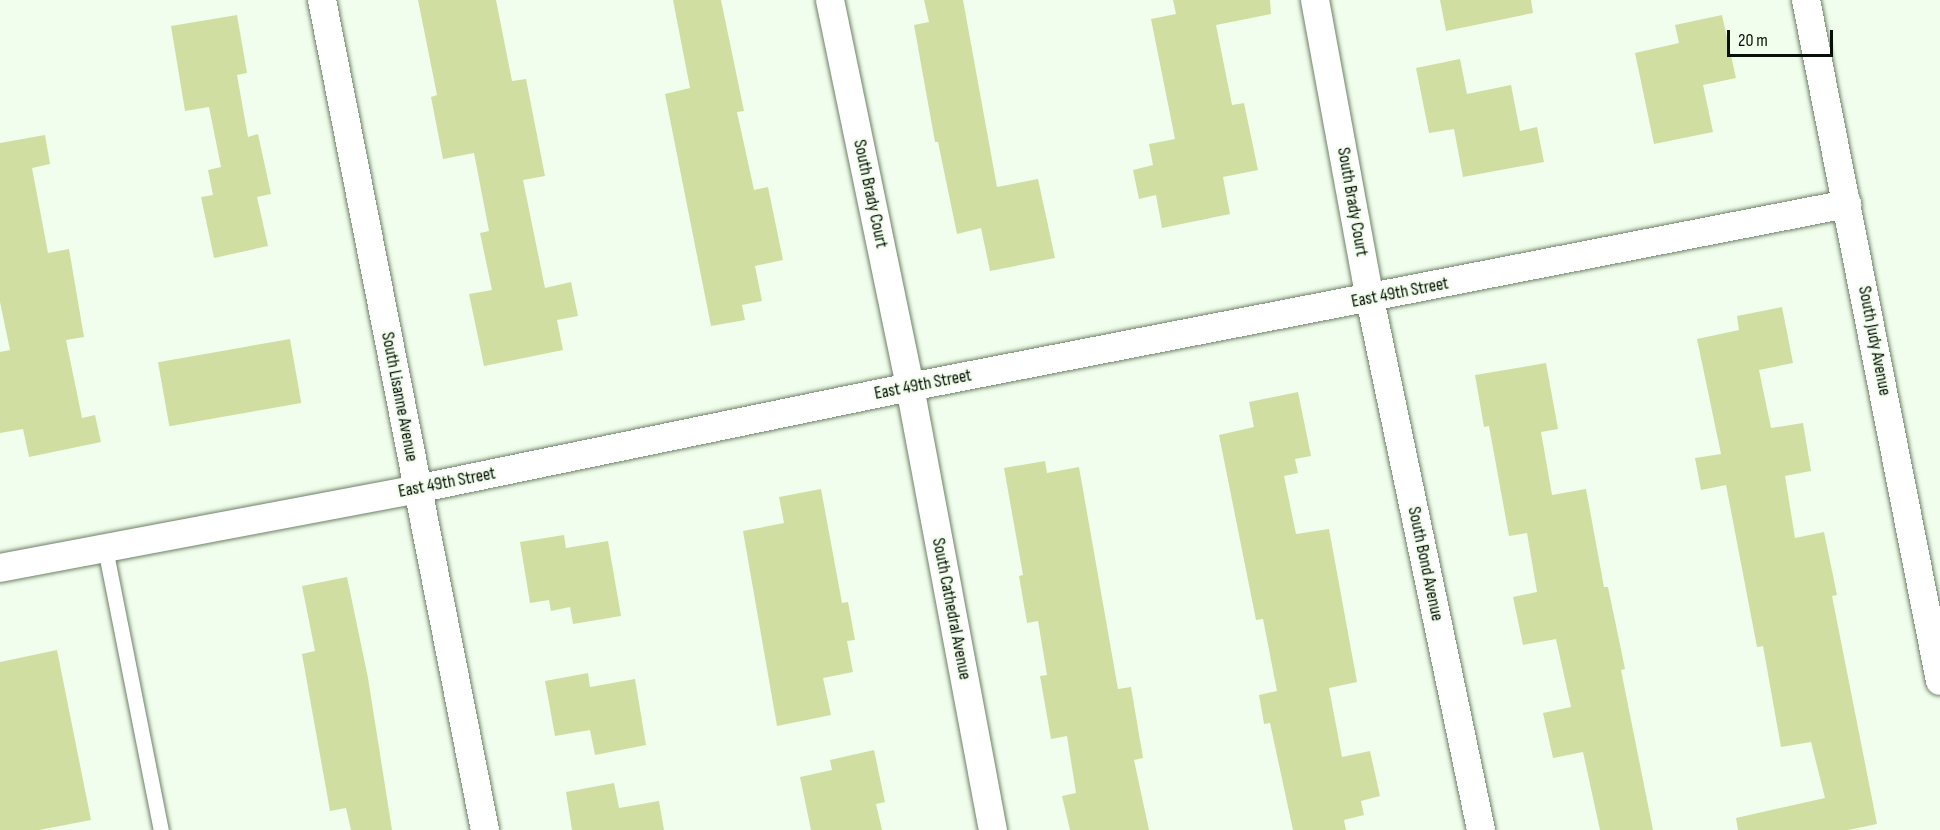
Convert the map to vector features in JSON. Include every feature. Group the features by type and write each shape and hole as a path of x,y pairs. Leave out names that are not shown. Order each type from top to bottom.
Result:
{"street":[{"name":"South Lisanne Avenue","path":"322,0 485,830"},
{"name":"South Brady Court","path":"830,0 910,387"},
{"name":"South Brady Court","path":"1315,0 1370,299"},
{"name":"South Judy Avenue","path":"1806,0 1940,681"},
{"name":"East 49th Street","path":"0,568 417,489 910,387 1370,299 1847,204"},
{"name":"South Bond Avenue","path":"1370,299 1481,830"},
{"name":"South Cathedral Avenue","path":"910,387 993,830"}],"lane":[{"path":"105,548 161,830"}],"building":[{"path":"418,0 496,0 512,81 526,79 545,176 523,180 545,288 571,282 578,316 557,320 563,350 484,366 469,294 492,290 480,233 489,231 474,153 443,159 431,97 437,95"},
{"path":"673,0 721,0 744,111 737,112 754,190 768,187 783,260 755,266 762,301 742,305 745,320 711,326 665,94 690,88"},
{"path":"924,0 963,0 997,187 1038,179 1055,258 990,271 981,228 957,234 938,142 935,142 914,25 929,22"},
{"path":"1173,0 1270,0 1271,14 1216,25 1232,105 1244,103 1258,170 1223,177 1230,214 1162,228 1156,195 1139,199 1133,170 1153,165 1149,144 1175,139 1151,19 1176,14"},
{"path":"1440,0 1531,0 1533,13 1446,31"},
{"path":"237,15 247,73 237,75 248,137 258,134 271,194 257,197 268,246 214,258 201,197 213,195 208,170 221,167 209,107 185,111 171,26"},
{"path":"1722,15 1736,78 1703,85 1713,132 1654,144 1635,53 1679,43 1675,25"},
{"path":"1460,59 1467,94 1511,85 1520,131 1537,127 1544,162 1463,177 1454,129 1429,133 1416,68"},
{"path":"45,135 50,164 32,168 48,253 69,249 84,337 66,340 82,418 95,415 101,442 29,457 23,429 0,433 0,352 10,350 0,302 0,143"},
{"path":"1782,307 1793,363 1759,370 1771,428 1803,423 1811,471 1785,476 1795,538 1824,532 1837,595 1832,596 1877,824 1848,830 1738,830 1736,818 1825,798 1811,742 1781,747 1763,646 1757,647 1726,485 1701,490 1695,458 1721,454 1697,339 1739,330 1737,316"},
{"path":"290,339 301,403 169,426 158,362"},
{"path":"1546,363 1558,429 1541,432 1552,495 1586,489 1604,587 1608,587 1625,669 1621,670 1653,830 1600,830 1583,752 1553,758 1543,713 1571,707 1556,639 1523,645 1513,597 1537,592 1527,533 1509,536 1489,426 1484,427 1475,375"},
{"path":"1298,392 1311,456 1295,459 1298,473 1284,476 1296,534 1329,529 1357,682 1329,688 1342,757 1370,751 1380,796 1361,801 1364,815 1344,820 1346,830 1293,830 1270,723 1264,724 1259,695 1277,691 1263,619 1256,620 1219,435 1254,427 1249,402"},
{"path":"1045,461 1047,473 1079,467 1118,689 1131,687 1143,758 1134,760 1149,830 1070,830 1062,796 1076,793 1067,736 1051,739 1040,676 1047,675 1038,621 1027,623 1019,576 1023,575 1004,468"},
{"path":"821,489 842,603 848,602 855,640 847,641 853,672 823,678 831,715 777,726 743,531 784,523 779,497"},
{"path":"564,535 566,548 608,541 621,616 573,624 570,607 551,611 549,600 530,603 520,542"},
{"path":"347,577 368,678 392,830 351,830 346,808 330,811 302,654 315,651 302,586"},
{"path":"57,650 91,820 39,830 0,830 0,662"},
{"path":"588,673 590,687 635,679 646,745 595,755 590,730 555,736 545,681"},
{"path":"874,750 885,802 876,804 882,830 811,830 800,777 832,770 830,760"},
{"path":"614,783 619,808 659,801 664,830 572,830 566,792"}]}
